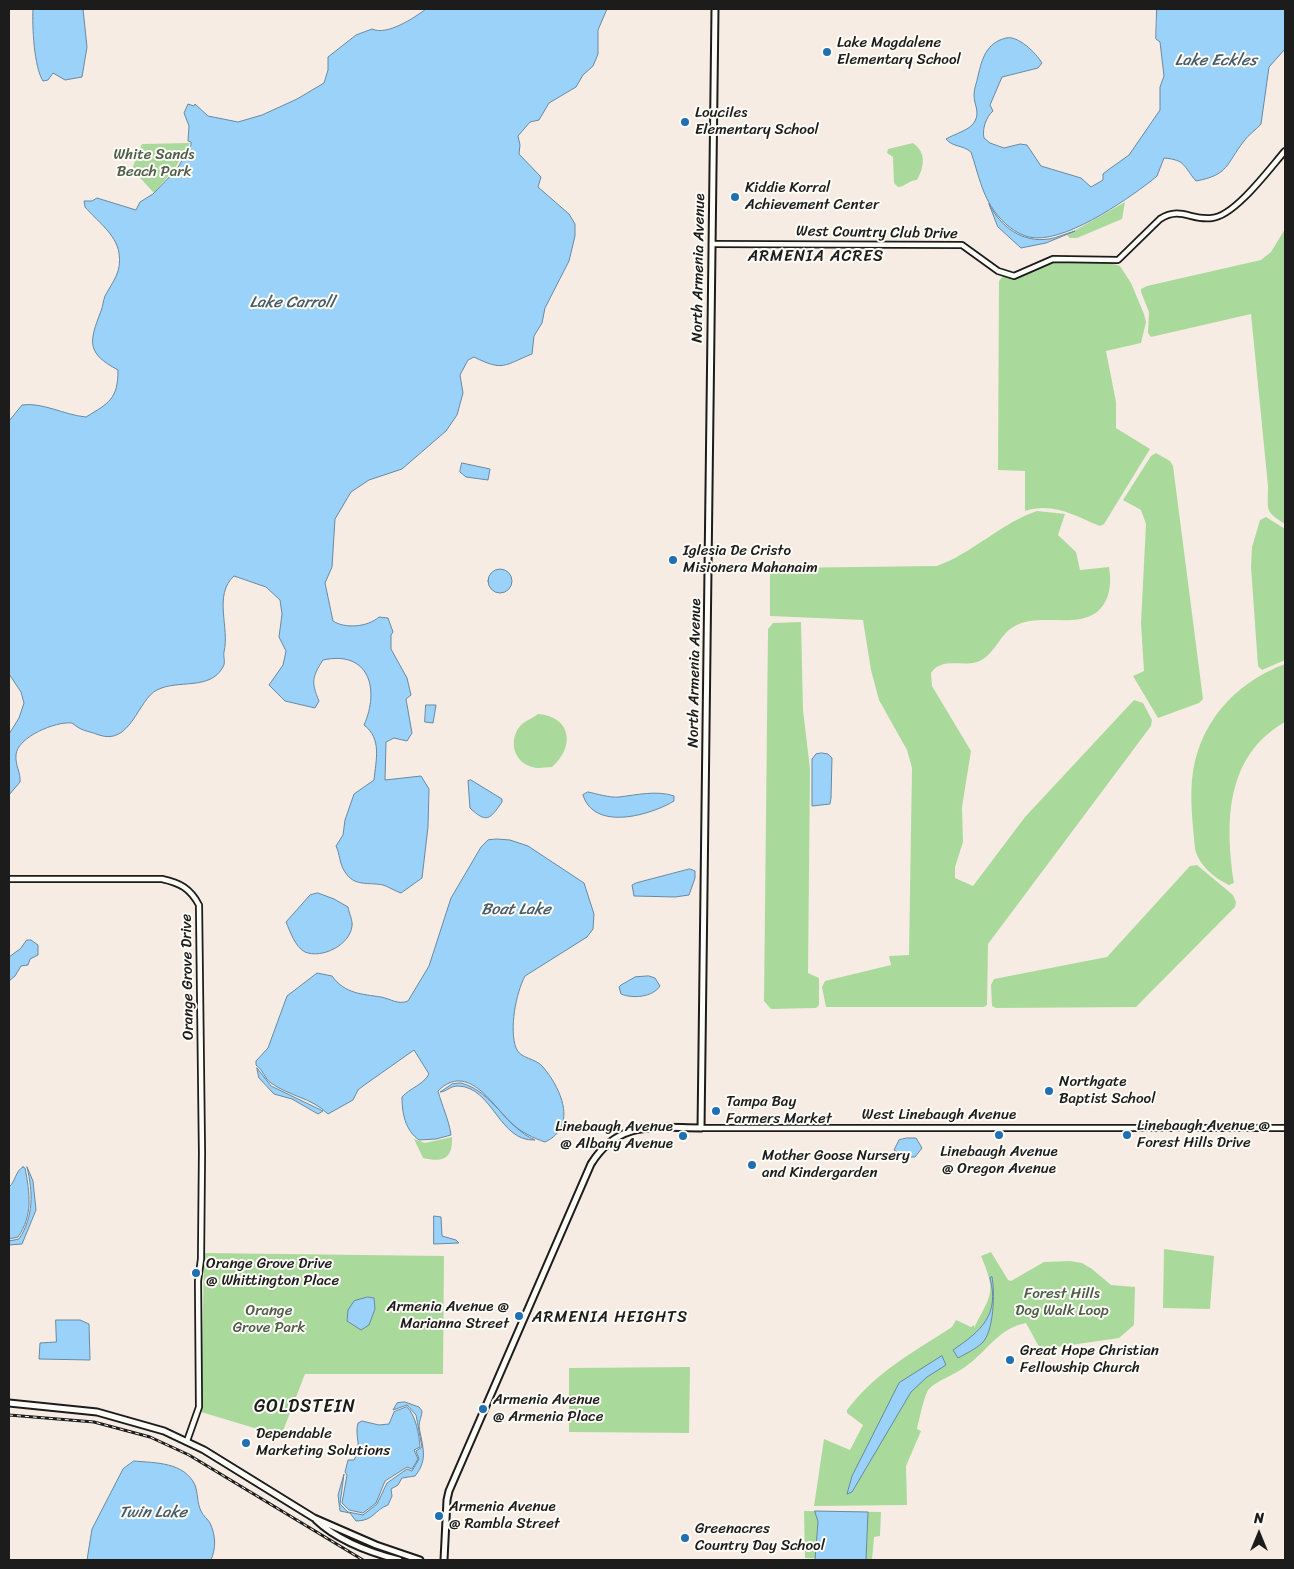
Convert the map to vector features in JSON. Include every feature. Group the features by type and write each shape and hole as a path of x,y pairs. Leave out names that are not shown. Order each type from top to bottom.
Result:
{"main road":[{"name":"North Armenia Avenue","path":"701,1128 715,9"},
{"name":"West Linebaugh Avenue","path":"444,1560 449,1492 591,1164 599,1151 615,1137 640,1129 701,1128"},
{"path":"9,1403 97,1412 143,1423 186,1441 314,1518 376,1545 420,1560"},
{"path":"314,1518 324,1527 353,1542 399,1560"}],"street":[{"name":"West Country Club Drive","path":"712,244 962,245 998,271 1014,276 1053,259 1118,260 1160,218 1167,214 1184,213 1203,218 1221,216 1246,195 1285,151"},
{"name":"Orange Grove Drive","path":"9,879 162,879 184,886 195,897 199,906 201,1250 198,1281 199,1407 186,1441"},
{"name":"West Linebaugh Avenue","path":"701,1128 1285,1128"}],"green space":[{"name":"White Sands Beach Park","path":"190,143 175,168 154,193 132,169 142,144"},
{"path":"913,143 921,151 923,165 917,180 898,187 894,183 893,157 887,153 888,149"},
{"path":"1125,202 1122,219 1077,238 1070,238 1067,235"},
{"path":"1285,229 1285,524 1270,513 1268,505 1268,486 1251,314 1151,337 1148,333 1149,312 1141,289 1147,286 1261,260 1271,252"},
{"path":"1055,261 1104,261 1120,266 1131,283 1146,322 1141,343 1106,351 1116,402 1116,428 1150,449 1104,524 1100,526 1055,509 1045,508 1025,511 1025,471 998,470 999,281 1003,276 1019,277"},
{"path":"1156,453 1170,461 1173,466 1203,699 1199,703 1158,718 1133,676 1144,671 1141,623 1146,524 1141,510 1123,500 1151,456"},
{"path":"1037,511 1065,514 1058,535 1076,552 1080,570 1109,567 1109,591 1104,604 1096,613 1086,618 1026,622 1015,626 1005,634 993,650 983,659 971,663 941,665 931,673 932,686 971,751 962,807 963,842 955,867 955,878 973,886 1025,817 1134,700 1143,703 1152,720 1151,726 988,944 987,1005 984,1007 826,1007 822,987 825,981 891,965 889,956 909,955 912,768 907,750 879,700 871,670 863,620 770,616 770,570 775,568 937,566 963,554 1011,523"},
{"path":"1266,517 1285,529 1285,660 1262,670 1258,666 1251,567 1252,547 1260,520"},
{"path":"801,622 803,710 810,769 808,973 819,978 819,1005 816,1008 771,1009 764,1001 768,629 773,623"},
{"path":"1285,664 1285,722 1265,736 1250,753 1240,772 1234,793 1230,815 1230,837 1234,883 1229,885 1218,879 1208,870 1200,860 1195,849 1191,797 1195,760 1201,741 1221,708 1250,682"},
{"path":"538,714 549,716 558,721 566,734 567,742 564,751 552,767 532,767 520,760 514,749 515,737 521,725"},
{"path":"1197,865 1233,895 1236,902 1235,907 1136,1007 996,1008 992,1006 991,985 994,979 1107,957 1190,866"},
{"path":"452,1137 449,1154 437,1160 423,1158 414,1139 425,1143"},
{"path":"1164,1249 1214,1256 1210,1309 1163,1308"},
{"name":"Forest Hills Dog Walk Loop","path":"991,1252 1008,1280 1011,1281 1044,1262 1070,1261 1082,1263 1111,1285 1135,1287 1134,1325 1119,1338 1043,1349 1038,1345 1026,1323 1008,1330 993,1341 973,1361 937,1383 927,1392 917,1429 921,1431 906,1466 907,1505 814,1506 824,1439 850,1450 863,1425 847,1413 847,1410 870,1384 909,1354 952,1327 956,1320 971,1327 974,1325 974,1328 990,1294 989,1278 981,1256"},
{"name":"Orange Grove Park","path":"204,1253 444,1256 443,1374 305,1374 281,1436 201,1412"},
{"path":"690,1367 689,1433 569,1432 569,1368"},
{"path":"804,1511 881,1512 880,1536 874,1537 872,1560 805,1558"}],"water":[{"path":"33,9 83,9 87,47 82,77 65,80 53,73 48,80 43,81 36,57 33,36"},
{"name":"Lake Carroll","path":"426,9 607,9 598,30 598,54 593,66 583,75 576,87 549,103 539,120 530,122 518,136 519,154 541,177 538,187 569,214 575,224 575,236 569,261 545,308 542,323 534,336 532,354 509,364 498,366 474,357 468,360 460,375 463,393 457,415 446,431 402,469 369,480 351,492 335,519 332,567 325,583 333,621 338,624 356,626 369,623 379,617 388,618 393,632 391,635 391,649 407,678 411,695 406,699 412,733 407,741 394,738 386,742 385,780 421,776 429,789 428,827 422,878 401,893 383,885 357,882 345,872 336,846 343,835 345,820 354,794 374,780 376,765 376,743 370,731 364,725 371,698 367,675 351,661 339,658 323,660 314,680 319,701 315,708 285,701 269,685 283,665 286,651 279,637 282,614 280,600 266,587 234,576 224,593 224,663 217,674 202,682 174,685 157,690 144,702 126,728 119,734 110,737 82,729 72,723 57,725 30,736 18,748 16,759 20,782 9,795 9,734 19,718 24,703 21,692 9,674 9,421 22,405 38,405 86,417 111,399 118,380 118,370 100,358 95,352 93,339 105,296 118,271 119,253 110,234 85,207 84,201 92,201 97,198 136,210 140,202 153,194 177,169 191,145 191,142 188,141 189,126 184,113 188,104 194,106 195,104 208,116 238,122 262,115 297,99 324,83 328,70 328,57 356,35 372,29 378,31 393,28"},
{"name":"Lake Eckles","path":"1157,9 1285,9 1285,49 1269,67 1261,124 1246,139 1226,167 1221,172 1207,179 1196,181 1180,162 1164,158 1157,176 1093,220 1043,238 1024,236 1010,228 995,212 987,198 971,152 948,142 946,139 966,129 975,121 977,114 974,90 986,52 999,40 1011,38 1021,42 1036,54 1042,63 1038,68 1002,77 990,105 993,111 985,123 984,138 990,143 1004,148 1020,144 1027,145 1041,166 1081,178 1091,187 1103,180 1103,174 1129,155 1160,110 1160,87 1164,76 1160,42 1156,39"},
{"path":"989,204 1006,226 1021,236 1039,240 1055,238 1075,231 1046,243 1021,248 998,227"},
{"path":"462,463 490,469 488,480 466,477 460,472"},
{"path":"500,569 505,570 511,576 511,586 505,592 500,593 495,592 489,586 488,581 489,576 495,570"},
{"path":"426,705 436,705 433,723 425,722"},
{"path":"816,754 828,754 832,758 830,804 812,806 812,759"},
{"path":"471,780 502,799 502,802 491,816 484,818 470,808 468,781"},
{"path":"588,792 615,797 661,793 674,796 674,801 638,815 611,817 599,814 589,806 583,795"},
{"name":"Boat Lake","path":"488,840 510,840 528,846 584,883 594,914 593,929 587,937 525,976 514,1011 513,1031 518,1052 543,1067 560,1095 564,1117 555,1135 545,1142 527,1134 511,1123 479,1089 470,1083 460,1081 449,1083 438,1091 451,1135 436,1139 419,1140 407,1126 402,1103 402,1097 429,1074 414,1050 358,1090 353,1100 328,1114 315,1104 285,1091 269,1081 256,1065 256,1061 268,1048 287,996 317,973 332,976 342,986 354,992 398,1002 408,1001 429,966 451,898 481,847"},
{"path":"690,869 695,871 695,878 689,895 675,897 634,896 632,885 636,883"},
{"path":"318,893 348,907 352,926 346,939 334,949 319,954 312,954 301,950 286,922 310,895"},
{"path":"27,940 31,940 38,945 38,955 30,959 28,965 21,966 15,976 9,981 9,957 20,949"},
{"path":"649,976 655,978 660,986 653,993 637,997 621,994 619,987 621,985 635,977"},
{"path":"257,1068 271,1086 323,1111 318,1114 292,1099 274,1094 259,1078"},
{"path":"461,1083 482,1093 515,1127 535,1140 523,1138 513,1133 480,1095 470,1089 455,1086 440,1092 452,1084"},
{"path":"916,1138 922,1148 915,1157 905,1157 894,1150 899,1140"},
{"path":"23,1167 25,1168 28,1187 28,1212 23,1229 18,1237 9,1239 9,1187 18,1171"},
{"path":"27,1167 33,1181 36,1210 22,1244 9,1245 9,1241 19,1239 30,1213 31,1195"},
{"path":"434,1216 441,1217 442,1236 456,1240 459,1243 434,1244"},
{"path":"992,1277 993,1311 986,1338 977,1347 958,1358 953,1350 980,1329 990,1312 992,1291 990,1278"},
{"path":"368,1297 374,1298 375,1309 369,1325 361,1330 347,1321 348,1310 354,1301"},
{"path":"56,1320 80,1320 89,1324 90,1360 39,1359 40,1343 56,1342"},
{"path":"942,1356 946,1365 927,1377 911,1392 852,1492 847,1494 852,1476 899,1383"},
{"path":"405,1402 419,1407 422,1411 419,1426 423,1452 422,1464 415,1476 402,1478 398,1485 391,1489 392,1496 388,1505 367,1519 356,1521 350,1513 340,1511 338,1495 344,1474 340,1504 348,1512 363,1515 377,1504 387,1483 407,1469 412,1471 419,1459 416,1451 422,1447 416,1415 407,1405 393,1410 397,1403"},
{"path":"407,1407 413,1415 418,1431 420,1447 414,1450 418,1459 412,1469 407,1467 385,1481 376,1503 363,1513 349,1510 342,1503 347,1475 345,1472 348,1460 354,1460 357,1455 358,1423 362,1421 379,1425 389,1424 394,1412"},
{"name":"Twin Lake","path":"134,1461 169,1465 190,1477 197,1491 201,1511 210,1523 213,1533 214,1551 211,1560 87,1560 92,1529 123,1469"},
{"path":"815,1511 868,1512 866,1560 815,1560 818,1522"}],"railway":[{"path":"9,1415 94,1422 150,1437 189,1455 363,1560"}],"place":[{"name":"Lake Magdalene Elementary School","path":"827,52"},
{"name":"Louciles Elementary School","path":"685,122"},
{"name":"Kiddie Korral Achievement Center","path":"735,197"},
{"name":"Iglesia De Cristo Misionera Mahanaim","path":"673,560"},
{"name":"Northgate Baptist School","path":"1049,1091"},
{"name":"Tampa Bay Farmers Market","path":"716,1111"},
{"name":"Linebaugh Avenue @ Oregon Avenue","path":"999,1135"},
{"name":"Linebaugh Avenue @ Forest Hills Drive","path":"1127,1135"},
{"name":"Linebaugh Avenue @ Albany Avenue","path":"683,1136"},
{"name":"Mother Goose Nursery and Kindergarden","path":"752,1165"},
{"name":"Orange Grove Drive @ Whittington Place","path":"196,1273"},
{"name":"Armenia Avenue @ Marianna Street","path":"519,1316"},
{"name":"Great Hope Christian Fellowship Church","path":"1010,1360"},
{"name":"Armenia Avenue @ Armenia Place","path":"483,1409"},
{"name":"Dependable Marketing Solutions","path":"246,1443"},
{"name":"Armenia Avenue @ Rambla Street","path":"439,1516"},
{"name":"Greenacres Country Day School","path":"685,1538"}],"district":[{"name":"ARMENIA ACRES","path":"816,257"},
{"name":"ARMENIA HEIGHTS","path":"610,1318"},
{"name":"GOLDSTEIN","path":"305,1407"}]}
